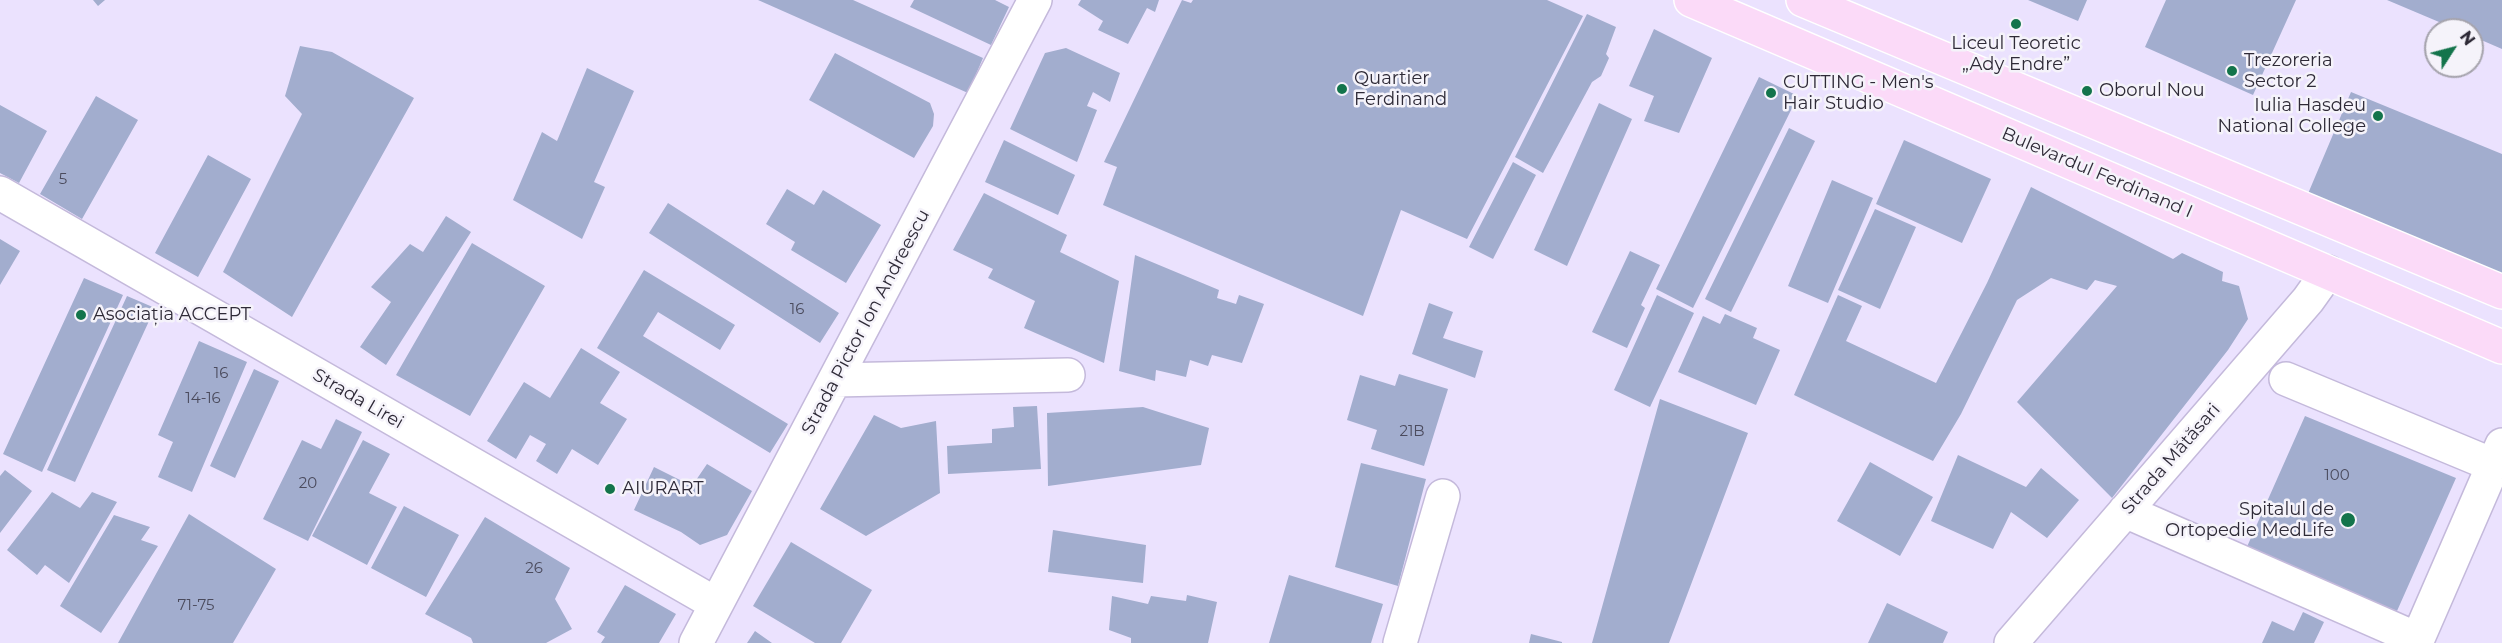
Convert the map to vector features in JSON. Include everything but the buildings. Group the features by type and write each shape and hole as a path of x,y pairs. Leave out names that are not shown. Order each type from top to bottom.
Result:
{"main road":[{"name":"Bulevardul Ferdinand I","path":"1691,0 2502,347"},
{"path":"1803,0 2502,292"},
{"path":"1828,58 1845,18"}],"street":[{"name":"Strada Pictor Ion Andreescu","path":"696,643 1035,0"},
{"name":"Strada Lirei","path":"0,193 716,604"},
{"name":"Strada Mătăsari","path":"2011,643 2308,300 2328,272"},
{"path":"835,380 1068,375"},
{"path":"2125,511 2416,641 2498,455 2286,379"},
{"path":"1400,643 1443,496"}],"place":[{"name":"Liceul Teoretic „Ady Endre”","path":"2016,24"},
{"name":"Trezoreria Sector 2","path":"2232,71"},
{"name":"Quartier Ferdinand","path":"1342,89"},
{"name":"Oborul Nou","path":"2087,91"},
{"name":"CUTTING - Men's Hair Studio","path":"1771,93"},
{"name":"Iulia Hasdeu National College","path":"2378,116"},
{"name":"Asociația ACCEPT","path":"81,315"},
{"name":"AIURART","path":"610,489"},
{"name":"Spitalul de Ortopedie MedLife","path":"2348,520"}]}
